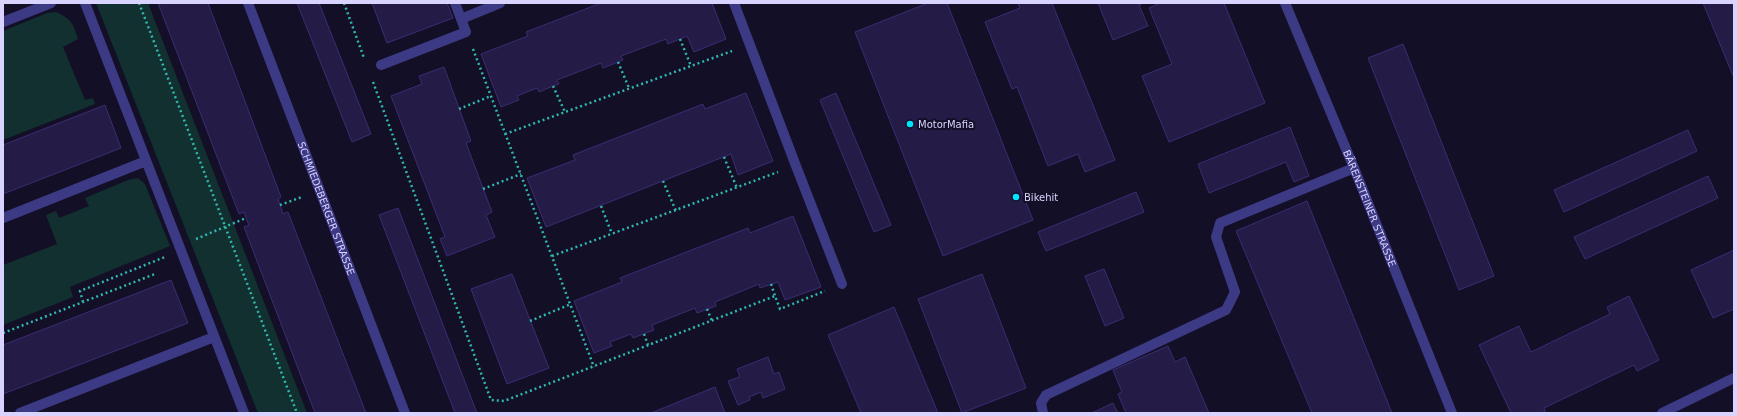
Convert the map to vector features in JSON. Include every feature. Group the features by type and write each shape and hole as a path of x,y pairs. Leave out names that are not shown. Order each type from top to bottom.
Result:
{"street":[{"path":"3,22 51,3"},
{"path":"85,3 244,413"},
{"name":"SCHMIEDEBERGER STRASSE","path":"248,3 405,413"},
{"path":"381,65 466,32 455,3"},
{"path":"461,19 500,3"},
{"path":"734,3 842,284"},
{"name":"BÄRENSTEINER STRASSE","path":"1285,3 1354,168 1452,413"},
{"path":"3,218 146,161"},
{"path":"1043,413 1041,403 1046,395 1226,310 1235,292 1216,237 1220,223 1354,168"},
{"path":"20,413 214,337"},
{"path":"1662,413 1734,378"}],"path":[{"path":"139,3 297,413"},
{"path":"344,3 491,400 504,401 775,296"},
{"path":"466,32 594,367"},
{"path":"680,39 691,66"},
{"path":"505,134 750,44"},
{"path":"618,62 629,88"},
{"path":"369,70 381,65"},
{"path":"553,86 564,112"},
{"path":"459,109 491,96"},
{"path":"724,157 737,188"},
{"path":"552,256 796,166"},
{"path":"483,189 521,174"},
{"path":"663,181 676,211"},
{"path":"280,205 319,190"},
{"path":"600,206 612,234"},
{"path":"83,302 80,291 181,248 246,218"},
{"path":"3,333 155,274"},
{"path":"771,284 780,309 842,284"},
{"path":"530,321 571,304"},
{"path":"707,309 712,320"},
{"path":"644,334 648,345"}],"green space":[{"path":"96,3 148,3 307,413 258,413"},
{"path":"56,12 69,20 75,29 78,39 63,47 85,100 93,98 95,104 3,140 3,31 47,13"},
{"path":"138,178 145,184 170,246 70,287 73,297 3,325 3,265 57,244 46,215 56,211 59,218 89,206 85,198 128,180"}],"building":[{"path":"158,3 208,3 281,197 278,199 283,214 288,212 366,413 315,413 244,227 249,225 244,212 239,214"},
{"path":"297,3 319,3 371,134 352,142"},
{"path":"372,3 447,3 453,18 387,43"},
{"path":"601,3 712,3 726,39 694,52 687,36 668,44 666,39 621,56 623,60 603,68 601,63 557,80 559,84 539,92 537,88 517,96 519,100 501,107 481,54 528,36 526,32"},
{"path":"928,3 947,3 1033,220 943,256 855,32"},
{"path":"1018,3 1052,3 1115,160 1085,172 1078,154 1048,166 1017,87 1012,89 985,22 1020,8"},
{"path":"1098,3 1144,3 1139,5 1148,26 1113,40"},
{"path":"1160,3 1224,3 1265,103 1169,142 1142,76 1172,64 1149,8"},
{"path":"1703,3 1734,3 1734,78"},
{"path":"1403,44 1494,276 1459,290 1368,58"},
{"path":"444,67 471,141 466,143 492,212 486,215 495,237 447,256 440,239 445,237 391,96 422,84 419,76"},
{"path":"746,93 773,161 738,175 731,154 546,227 527,178 575,160 573,155 703,104 705,109"},
{"path":"836,93 891,225 874,232 820,100"},
{"path":"105,105 121,148 3,194 3,145"},
{"path":"1290,127 1309,176 1294,182 1286,162 1209,193 1198,164"},
{"path":"1688,130 1697,151 1564,212 1554,190"},
{"path":"1708,176 1718,198 1585,259 1574,237"},
{"path":"1136,192 1144,212 1046,251 1038,232"},
{"path":"1307,201 1392,413 1312,413 1236,231"},
{"path":"398,208 477,413 455,413 379,215"},
{"path":"793,216 821,287 785,300 778,282 760,288 759,284 715,302 716,306 697,313 695,308 652,325 654,330 633,338 631,334 610,342 612,346 594,353 574,301 622,282 620,278 748,228 750,233"},
{"path":"1734,250 1734,309 1713,318 1691,270"},
{"path":"1104,269 1124,318 1105,326 1085,276"},
{"path":"512,274 549,368 507,384 471,289"},
{"path":"982,274 1026,388 962,413 918,299"},
{"path":"171,280 188,323 3,394 3,345"},
{"path":"1629,296 1659,360 1637,371 1634,365 1544,408 1546,413 1511,413 1479,345 1519,326 1531,352 1610,314 1607,307"},
{"path":"894,307 938,413 861,413 828,335"},
{"path":"1168,346 1175,362 1185,357 1209,413 1126,413 1118,394 1122,392 1113,370"},
{"path":"768,357 774,374 779,372 785,389 763,398 761,392 749,397 750,400 738,405 728,381 740,377 737,369"},
{"path":"715,387 725,413 651,413"},
{"path":"1113,403 1118,413 1092,413"}],"place":[{"name":"MotorMafia","path":"910,124"},
{"name":"Bikehit","path":"1016,197"}]}
